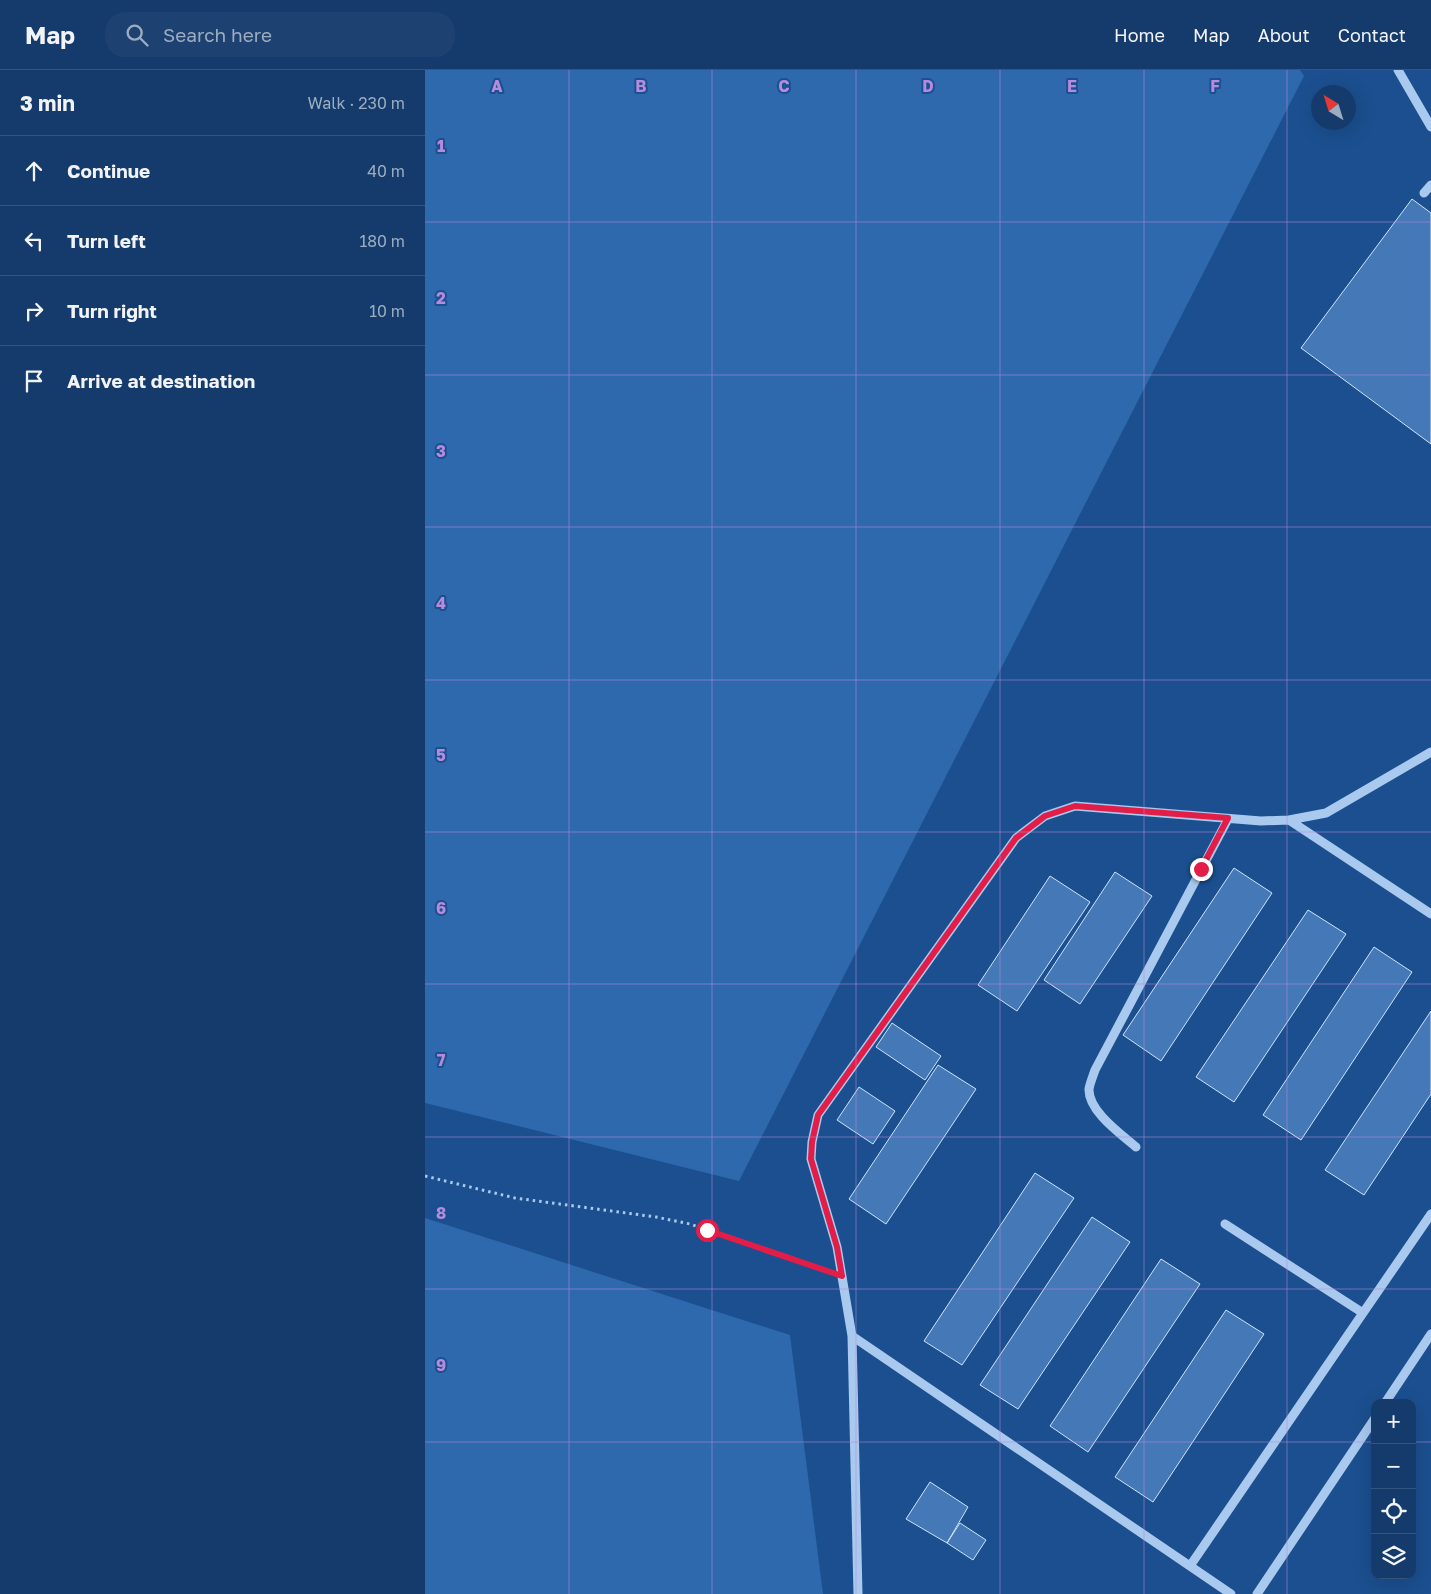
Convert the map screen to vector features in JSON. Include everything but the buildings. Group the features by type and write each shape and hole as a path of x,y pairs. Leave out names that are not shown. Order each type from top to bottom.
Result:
{"lane":[{"path":"1398,70 1431,127"},
{"path":"1424,193 1431,185"},
{"path":"858,1594 852,1336 837,1247 811,1159 812,1142 818,1115 1016,838 1045,816 1075,806 1261,821 1289,820 1326,812 1431,752"},
{"path":"1136,1147 1100,1115 1092,1103 1089,1090 1095,1070 1228,818"},
{"path":"1289,820 1431,914"},
{"path":"1190,1566 1431,1214"},
{"path":"1225,1224 1363,1313"},
{"path":"1388,1399 1431,1334"},
{"path":"852,1336 1231,1594"},
{"path":"1257,1594 1371,1424"}],"path":[{"path":"425,1176 515,1198 656,1217 690,1224 842,1276"}],"shaded area":[{"path":"425,70 1300,70 1304,76 739,1181 425,1103"},
{"path":"425,1218 790,1335 823,1594 425,1594"}],"route":[{"path":"707,1230 842,1276 837,1247 811,1159 812,1142 818,1115 1016,838 1045,816 1075,806 1228,818 1201,869"}]}
